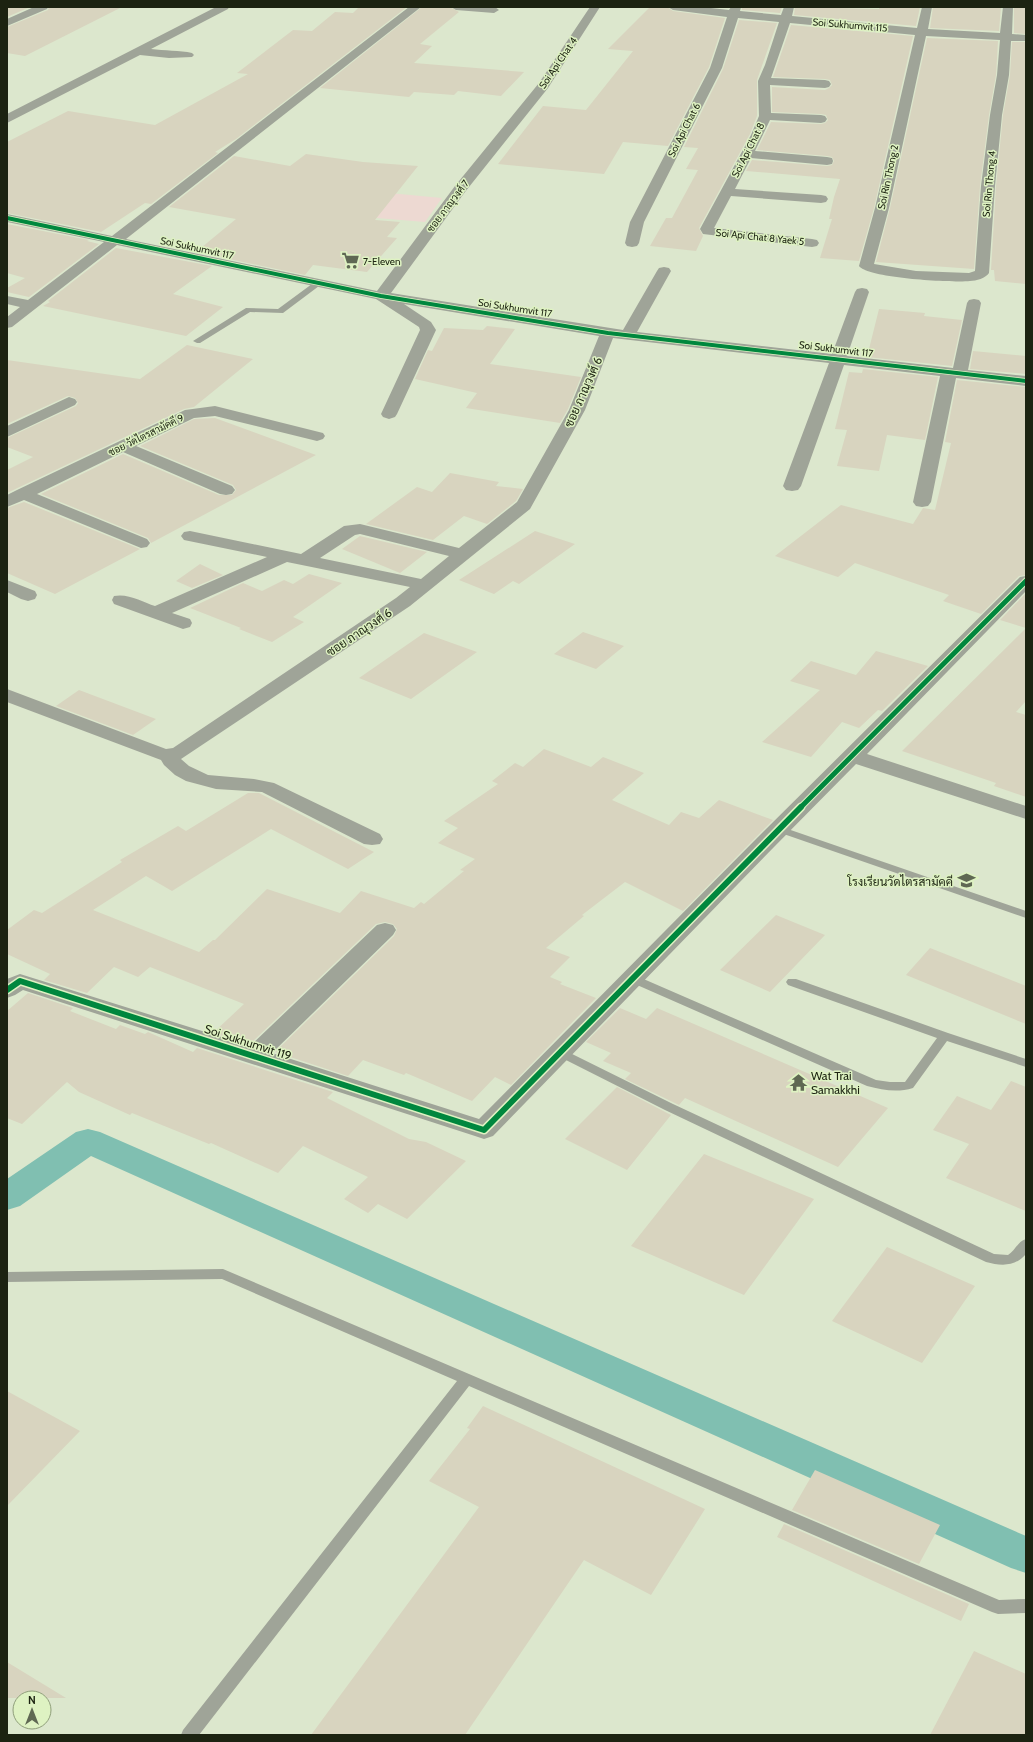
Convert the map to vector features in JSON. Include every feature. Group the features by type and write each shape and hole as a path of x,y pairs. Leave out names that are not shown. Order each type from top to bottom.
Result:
{"street":[{"path":"7,23 43,7"},
{"path":"7,119 224,7"},
{"path":"7,324 416,7"},
{"path":"456,7 494,10"},
{"name":"Soi Api Chat 4","path":"517,118 544,85 595,7"},
{"name":"Soi Sukhumvit 115","path":"673,7 787,13 922,32 1026,38"},
{"path":"922,32 927,7"},
{"path":"1006,36 1008,7"},
{"name":"Soi Api Chat 6","path":"632,243 637,222 716,68 735,11"},
{"name":"Soi Api Chat 8","path":"708,231 707,229 757,135 765,116 764,81 771,65 787,13"},
{"name":"Soi Rin Thong 2","path":"922,32 882,208 866,266 880,270 923,275"},
{"name":"Soi Rin Thong 4","path":"923,275 972,276 982,273 996,114 1003,75 1006,36"},
{"path":"138,51 169,55 188,55"},
{"path":"764,81 826,84"},
{"path":"765,116 821,119"},
{"name":"ซอย ภาณุวงศ์ 7","path":"381,296 460,189 517,118"},
{"path":"747,154 827,161"},
{"path":"726,192 821,199"},
{"name":"Soi Sukhumvit 117","path":"7,218 381,296 608,332 1026,381"},
{"name":"Soi Api Chat 8 Yaek 5","path":"708,231 812,243"},
{"path":"628,334 664,271"},
{"path":"792,486 836,359 862,292"},
{"path":"381,296 426,325 428,330 389,414"},
{"path":"7,300 30,305"},
{"path":"922,502 954,373 974,304"},
{"name":"ซอย ภาณุวงศ์ 6","path":"171,756 180,752 403,602 524,505 577,410 608,332"},
{"path":"7,432 69,402"},
{"name":"ซอย วัดไตรสามัคคี 9","path":"7,502 191,413 204,411 226,413 317,436"},
{"path":"122,446 226,490"},
{"path":"23,494 141,543"},
{"path":"304,560 350,530 360,529 462,554"},
{"path":"190,536 424,585"},
{"path":"156,613 285,556"},
{"path":"560,1052 1026,581"},
{"path":"7,585 28,595"},
{"path":"121,600 183,623"},
{"path":"7,695 160,754 171,756 171,761 176,766 209,783 253,784 267,787 372,839"},
{"path":"853,756 1026,813"},
{"path":"255,1056 385,930"},
{"name":"Soi Sukhumvit 119","path":"7,990 20,981 484,1130 560,1052"}],"lane":[{"path":"197,341 249,310 280,311 319,283"},
{"path":"779,829 1026,915"},
{"path":"632,978 871,1084 884,1087 897,1088 909,1084 944,1036"},
{"path":"792,982 944,1036 1026,1063"},
{"path":"560,1052 669,1107 991,1258 1011,1260 1018,1257 1026,1244"},
{"path":"7,1277 223,1274 998,1607 1026,1606"},
{"path":"189,1735 466,1379"}],"shaded area":[{"path":"315,186 442,198 425,222 292,211"}],"building":[{"path":"7,7 30,7 7,17"},
{"path":"49,7 122,7 25,56 7,53 7,27 48,10"},
{"path":"359,7 407,7 236,139 215,152 218,153 151,204 145,203 101,232 7,213 7,142 68,111 155,125 248,74 237,73 293,30 312,31 335,12 353,13"},
{"path":"422,7 450,7 459,12 420,44 432,46 414,63 524,72 501,96 458,91 454,95 414,92 409,97 320,88"},
{"path":"650,7 667,7 673,11 725,18 709,67 668,146 623,142 604,174 498,164 543,106 586,110 633,51 608,49"},
{"path":"742,7 782,7 780,13 742,10"},
{"path":"795,7 879,9 879,7 920,7 916,26 794,15"},
{"path":"933,7 1001,7 999,31 930,28"},
{"path":"1014,7 1026,7 1026,34 1014,33"},
{"path":"739,20 777,23 757,80 757,116 750,134 699,228 703,236 696,251 650,246 666,218 672,218 698,170 686,169 698,148 684,147 723,69"},
{"path":"791,25 913,36 874,208 859,261 820,258 832,219 829,219 840,179 746,171 752,160 827,166 832,165 834,161 832,157 827,156 757,150 771,122 821,124 828,120 826,115 821,114 772,112 772,87 825,90 832,85 830,80 825,79 773,77"},
{"path":"927,38 998,41 996,75 989,115 980,186 974,269 876,262 890,208"},
{"path":"1012,42 1026,42 1026,284 995,281 994,270 991,270 996,186 1003,115 1010,75"},
{"path":"306,154 363,162 418,166 375,220 400,222 387,237 397,238 367,272 313,265 305,275 196,252 236,219 169,207 234,156 290,166"},
{"path":"7,224 89,240 87,241 99,244 29,297 7,292 7,288 25,278 7,273"},
{"path":"116,248 212,266 173,294 223,307 186,336 43,306 50,302 48,301"},
{"path":"879,309 925,313 924,316 962,320 952,366 867,357"},
{"path":"487,326 515,329 490,364 581,377 568,409 560,423 466,408 477,393 415,379 428,350 432,351 444,328 483,330"},
{"path":"187,345 253,359 194,407 184,409 7,493 7,470 33,457 7,447 7,438 76,406 78,403 75,398 68,396 7,424 7,360 140,379"},
{"path":"973,351 1026,356 1026,374 970,369"},
{"path":"863,369 938,377 925,440 887,435 879,471 837,466 847,430 835,429 849,372 862,373"},
{"path":"957,380 1026,387 1026,575 1019,576 981,614 943,601 949,595 855,563 838,577 775,556 841,505 913,524 923,508 935,510 951,443 945,442"},
{"path":"215,418 316,455 151,543 148,538 41,494 123,454 219,495 232,495 236,490 233,485 140,446 194,419"},
{"path":"450,473 499,482 496,486 523,489 516,501 487,524 464,516 433,540 366,524 417,487 432,492"},
{"path":"24,502 140,549 55,594 7,573 7,508"},
{"path":"535,531 575,544 519,584 513,581 494,594 459,580"},
{"path":"360,536 427,552 400,573 342,549"},
{"path":"200,564 223,575 192,588 176,581"},
{"path":"309,574 342,583 293,617 304,622 272,642 190,608 243,583 262,591 284,580 293,584"},
{"path":"1026,593 1026,628 1000,620"},
{"path":"1026,628 1026,701 1016,712 1026,715 1026,797 994,786 996,783 902,751"},
{"path":"583,632 624,646 596,669 554,654"},
{"path":"424,633 477,652 411,699 359,678"},
{"path":"876,651 928,666 882,711 878,710 859,728 842,722 811,757 762,742 820,690 790,681 811,661 856,675"},
{"path":"79,690 156,719 133,735 56,706"},
{"path":"544,749 591,767 603,757 644,773 612,800 669,825 681,812 699,818 719,800 773,820 683,911 625,882 582,915 584,916 546,948 570,957 550,977 562,982 560,984 596,998 511,1085 495,1077 472,1101 406,1073 404,1075 363,1060 348,1076 275,1052 394,936 397,929 393,924 385,922 376,924 250,1044 213,1033 244,1004 150,967 138,977 114,967 87,993 44,980 50,974 7,954 7,930 34,910 42,913 122,862 120,860 178,826 186,831 248,793 259,793 374,852 348,869 271,829 172,891 146,876 93,910 199,952 215,940 267,889 340,913 361,891 414,908 421,902 424,904 464,871 460,870 475,859 438,843 458,828 444,821 498,784 492,781 515,763 523,767"},
{"path":"776,915 825,935 770,992 720,970"},
{"path":"930,948 1026,986 1026,1024 906,975"},
{"path":"28,993 73,1008 70,1011 116,1029 120,1025 145,1034 148,1032 193,1052 197,1048 333,1092 327,1098 409,1139 426,1142 466,1161 407,1219 378,1204 368,1213 344,1199 368,1177 303,1146 278,1173 211,1143 209,1144 132,1113 130,1115 79,1092 67,1082 22,1124 7,1118 7,1011"},
{"path":"620,1008 646,1019 657,1008 888,1108 838,1167 685,1098 679,1105 625,1079 631,1073 603,1061 611,1053 586,1042"},
{"path":"1011,1081 1026,1087 1026,1211 946,1178 969,1144 933,1130 957,1096 991,1110"},
{"path":"617,1087 671,1115 627,1170 565,1139"},
{"path":"704,1154 814,1199 744,1295 631,1246"},
{"path":"887,1247 975,1286 922,1363 832,1321"},
{"path":"7,1391 80,1431 7,1506"},
{"path":"483,1406 705,1509 651,1595 584,1560 465,1735 311,1735 479,1507 429,1481 470,1429 467,1428"},
{"path":"815,1470 940,1525 919,1564 792,1510"},
{"path":"784,1524 969,1604 961,1621 777,1537"},
{"path":"974,1651 1026,1674 1026,1735 930,1735"},
{"path":"7,1662 66,1698 52,1698 52,1690 12,1690 12,1698 7,1698"}],"waterway":[{"path":"7,1197 88,1141 1026,1555"}],"cycle path":[{"path":"7,218 381,296 608,333 1026,381"},
{"path":"7,990 20,981 484,1130 766,842 1026,581"}],"place":[{"name":"7-Eleven","path":"350,261"},
{"name":"โรงเรียนวัดไตรสามัคคี","path":"966,881"},
{"name":"Wat Trai Samakkhi","path":"798,1082"}]}
